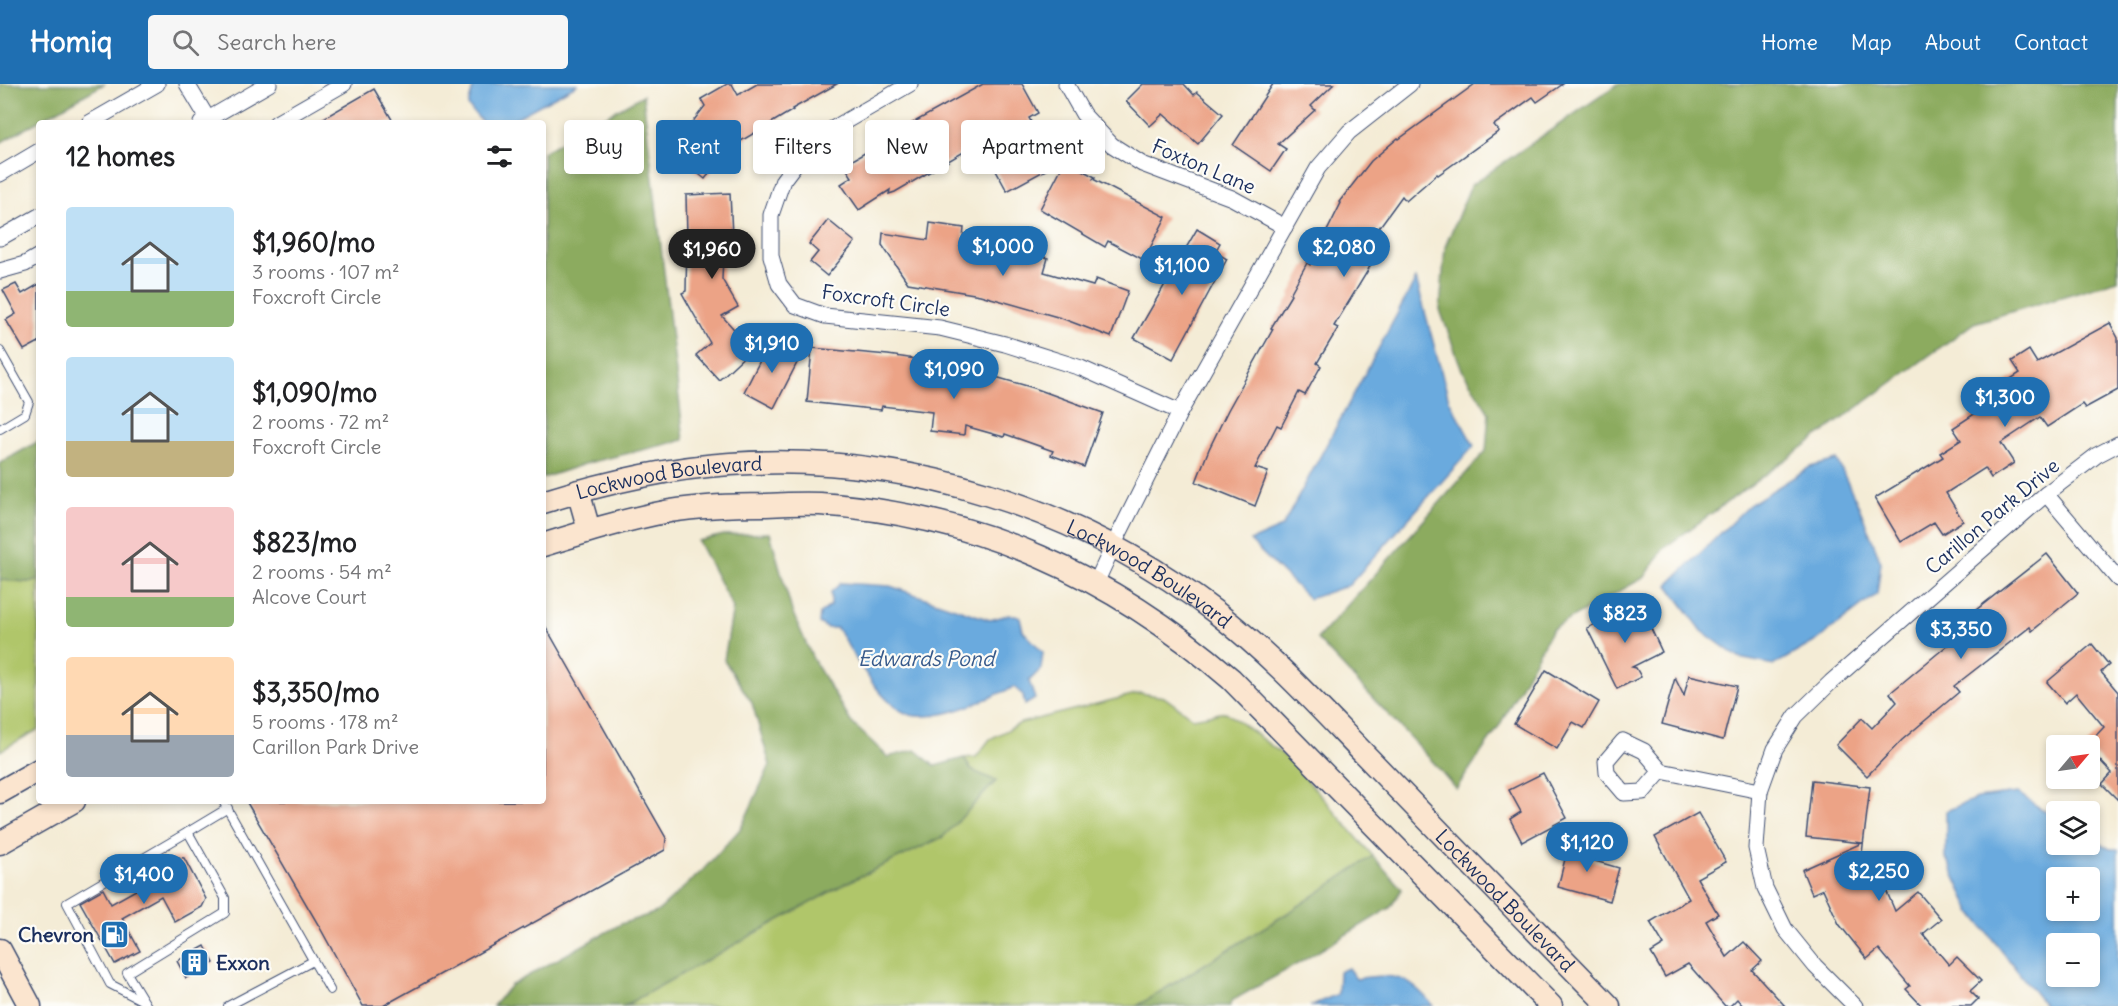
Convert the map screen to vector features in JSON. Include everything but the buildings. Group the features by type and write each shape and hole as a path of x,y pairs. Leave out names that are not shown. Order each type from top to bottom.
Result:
{"main road":[{"name":"Lockwood Boulevard","path":"546,501 638,476 726,464 816,463 924,477 1023,505 1069,524 1113,546 1167,578 1219,615 1250,641 1609,1006"},
{"path":"578,491 589,530"},
{"name":"Lockwood Boulevard","path":"546,544 589,530 681,510 722,506 819,504 873,510 973,532 1019,547 1096,583 1147,613 1231,679 1551,1006"},
{"path":"0,792 36,772"},
{"path":"0,843 69,804"},
{"path":"0,950 30,1006"}],"street":[{"path":"94,120 157,84"},
{"path":"187,84 205,120"},
{"path":"207,120 269,84"},
{"path":"281,120 344,84"},
{"name":"Foxcroft Circle","path":"910,84 834,128 805,151 783,180 771,215 771,256 779,284 795,304 825,316 940,328 1005,344 1081,368 1180,412"},
{"name":"Foxton Lane","path":"1066,84 1083,114 1112,145 1142,164 1232,198 1285,227"},
{"path":"1096,583 1180,412 1318,168 1349,132 1410,84"},
{"path":"0,174 36,153"},
{"path":"0,238 36,218"},
{"path":"0,271 25,264 36,258"},
{"name":"Carillon Park Drive","path":"1855,1006 1815,966 1785,929 1765,888 1756,848 1760,791 1776,749 1796,716 1831,682 2046,494 2097,455 2118,444"},
{"path":"2046,494 2118,579"},
{"path":"1661,771 1760,791"}],"lane":[{"path":"0,351 29,402 25,414 0,429"},
{"path":"146,1004 110,984 67,903 188,832 225,805 330,990"},
{"path":"146,1004 127,973 225,913 225,898 188,832"},
{"path":"228,1006 313,961"}],"green space":[{"path":"0,84 104,84 41,120 36,120 36,123 0,143"},
{"path":"1618,84 2118,84 2118,280 1974,323 1664,548 1645,577 1552,629 1498,728 1456,789 1317,639 1486,451 1489,413 1462,370 1440,310 1445,247 1471,185"},
{"path":"643,95 684,440 588,463 546,477 546,150 564,140 564,174 644,174 644,120 599,120"},
{"path":"36,443 36,580 29,582 0,580 0,463"},
{"path":"770,533 792,611 813,659 851,722 888,757 915,750 935,766 964,758 971,770 996,781 943,837 844,884 624,1006 493,1006 511,985 621,924 657,912 702,871 741,828 770,765 752,703 724,660 733,608 698,541 724,535"},
{"path":"0,580 29,582 36,580 36,731 0,751"},
{"path":"1140,693 1164,697 1193,718 1226,712 1290,760 1373,856 1291,911 1137,1006 624,1006 844,884 943,837 996,781 971,770 964,758 976,757 990,739 1021,723"},
{"path":"1373,856 1402,889 1390,908 1233,1000 1230,1006 1137,1006 1291,911"}],"water":[{"path":"474,84 578,84 512,120 480,120 468,106"},
{"path":"1416,279 1449,400 1474,446 1349,585 1309,599 1250,541 1282,527"},
{"path":"1837,460 1881,562 1877,594 1816,641 1774,665 1739,658 1702,631 1668,585 1749,505 1810,467"},
{"name":"Edwards Pond","path":"841,583 890,586 990,620 1008,615 1020,617 1023,631 1043,652 1041,669 1029,681 1035,699 1025,705 1023,695 1014,687 966,707 940,714 916,716 904,712 892,704 870,680 837,628 827,628 819,623 820,614 831,605 831,592"},
{"path":"2018,793 2046,812 2046,855 2100,855 2100,844 2110,849 2118,849 2118,1006 2045,1006 1972,913 1946,858 1946,811 1977,798"},
{"path":"1348,968 1356,979 1380,976 1408,982 1433,1006 1310,1006 1338,994 1339,972"}],"place":[{"name":"Chevron","path":"115,934"},
{"name":"Exxon","path":"195,962"}]}
